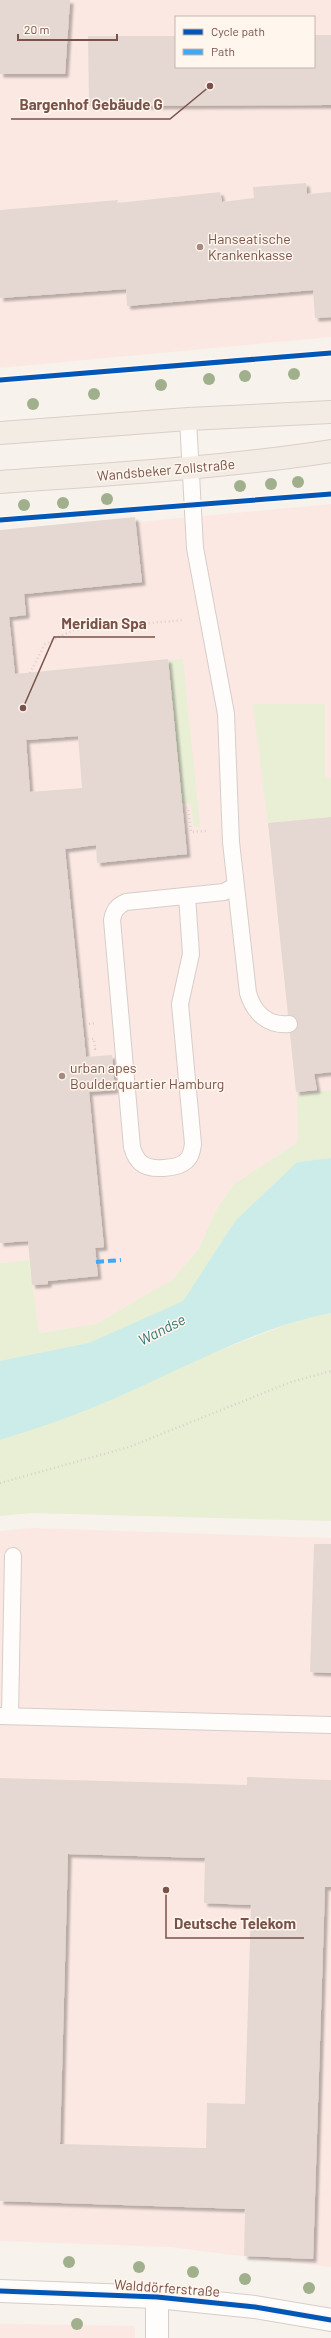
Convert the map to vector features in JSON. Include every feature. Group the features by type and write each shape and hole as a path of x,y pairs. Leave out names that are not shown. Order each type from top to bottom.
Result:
{"main road":[{"path":"0,433 188,419 331,412"},
{"name":"Wandsbeker Zollstraße","path":"0,482 190,469 269,461 331,451"}],"street":[{"name":"Walddörferstraße","path":"0,2291 157,2297 255,2307 331,2320"},
{"path":"157,2297 157,2338"}],"lane":[{"path":"188,419 195,548 226,714 230,829 251,1001 257,1011 266,1019 275,1023 289,1024"},
{"path":"187,896 191,954 180,1004 193,1144 192,1153 186,1162 177,1166 151,1168 142,1165 136,1158 132,1147 112,920 114,911 119,905 126,902 224,892 236,886"},
{"path":"13,1556 5,1716 331,1725"}],"path":[{"path":"30,673 45,644 73,630 208,618"},
{"path":"182,808 188,808 191,832 202,831"},
{"path":"0,1483 128,1447 291,1382 331,1371"}],"shaded area":[{"path":"0,0 331,0 331,337 0,368"},
{"path":"331,504 331,1090 297,1094 298,1142 234,1184 216,1210 198,1250 173,1279 96,1324 38,1333 29,1260 0,1263 0,535"},
{"path":"31,1528 331,1538 331,2267 169,2247 0,2241 0,1531"},
{"path":"0,2324 135,2326 135,2338 0,2338"}],"green space":[{"path":"183,659 200,827 194,827 191,804 182,804 168,660"},
{"path":"253,704 325,704 325,778 331,778 331,817 268,823"},
{"path":"331,1090 331,1158 297,1162 237,1220 183,1301 213,1353 298,1320 331,1313 331,1521 32,1513 0,1516 0,1263 29,1260 39,1333 96,1324 173,1279 198,1250 216,1210 234,1184 298,1142 297,1094"}],"water":[{"name":"Wandse","path":"331,1158 331,1313 299,1321 238,1342 89,1409 0,1440 0,1361 89,1343 183,1301 236,1220 297,1162"}],"building":[{"path":"0,0 70,0 65,74 0,74"},
{"path":"315,35 331,35 331,105 89,106 88,36 175,36 175,68 315,68"},
{"name":"Hanseatische Krankenkasse","path":"306,183 307,194 331,192 331,317 315,318 313,290 127,306 126,289 0,298 0,210 118,200 117,203 220,192 222,202 254,198 253,187"},
{"path":"135,517 142,582 24,594 26,615 9,617 15,674 168,659 187,854 97,863 96,845 65,849 86,1057 112,1055 115,1090 89,1092 104,1247 95,1248 98,1276 48,1281 48,1284 32,1285 28,1241 0,1243 0,530","holes":["78,736 82,788 30,792 26,740"]},
{"path":"331,817 331,1072 314,1074 317,1090 296,1092 268,823"},
{"path":"314,1544 331,1544 331,1673 310,1672"},
{"path":"247,1777 331,1780 331,1887 325,1887 313,2259 244,2256 245,2209 0,2201 0,1778 247,1785","holes":["68,1854 205,1858 204,1903 251,1905 245,2104 207,2103 206,2148 60,2144"]}],"marked path":[{"path":"96,1262 121,1260"}],"cycle path":[{"path":"0,380 331,353"},
{"path":"0,520 331,494"},
{"path":"0,2291 157,2297 255,2307 331,2320"}],"place":[{"name":"Bargenhof Gebäude G","path":"210,86"},
{"name":"Hanseatische Krankenkasse","path":"200,247"},
{"name":"Meridian Spa","path":"23,708"},
{"name":"urban apes Boulderquartier Hamburg","path":"62,1076"},
{"name":"Deutsche Telekom","path":"166,1890"}]}
